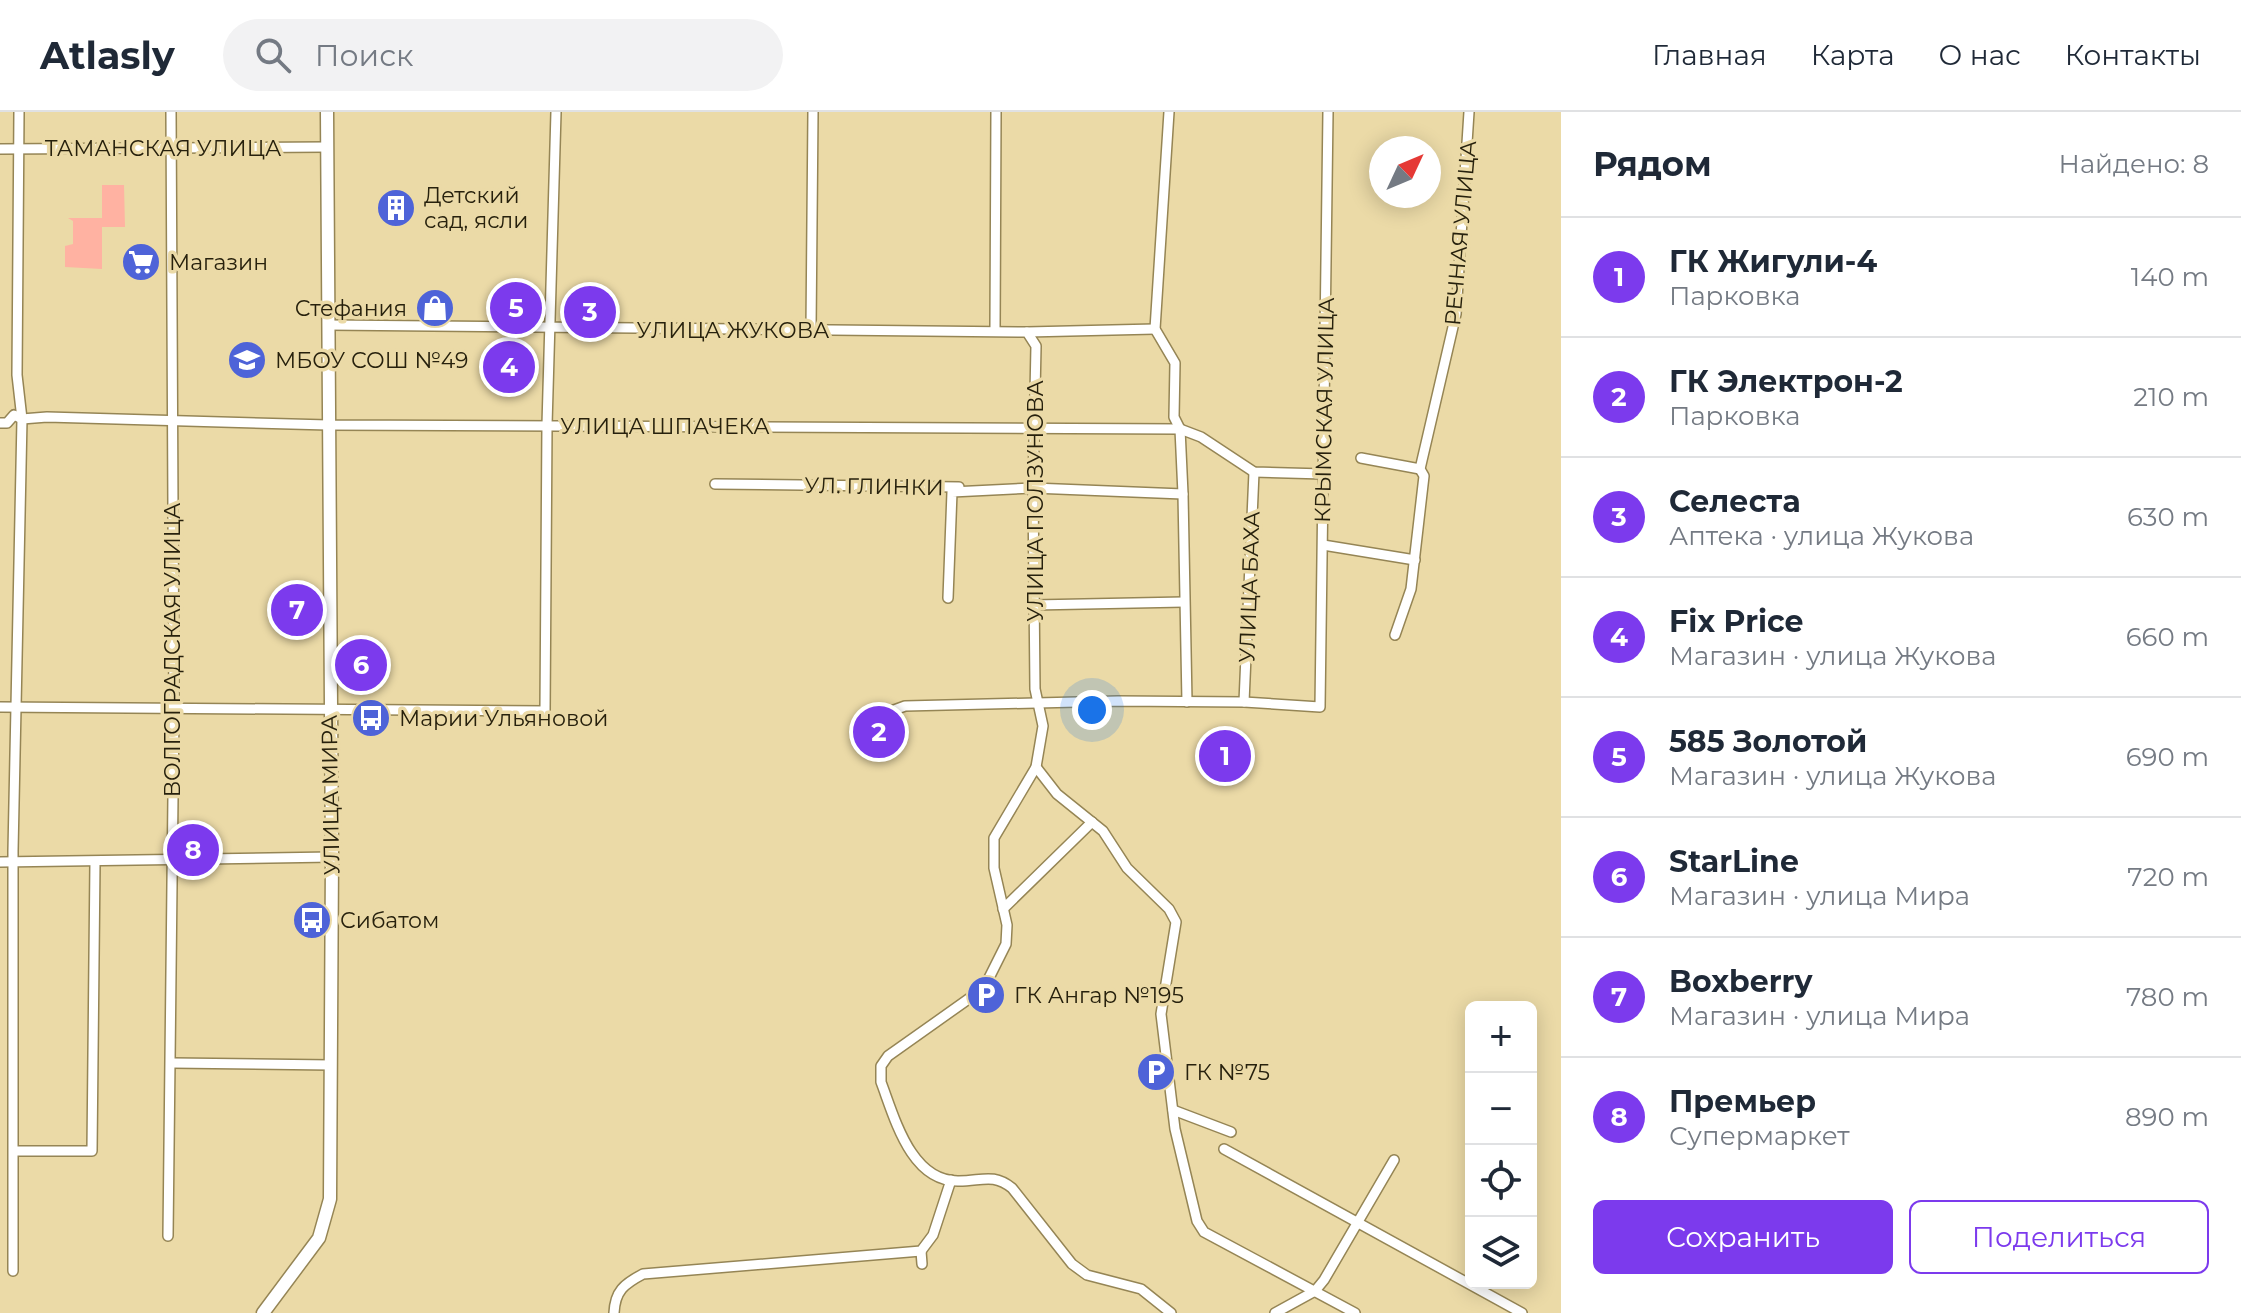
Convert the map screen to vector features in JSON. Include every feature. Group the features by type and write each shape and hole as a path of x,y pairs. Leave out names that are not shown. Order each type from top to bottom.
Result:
{"main road":[{"name":"УЛИЦА МИРА","path":"263,1313 311,1251 325,1223 330,1184 332,857 327,112"}],"street":[{"path":"13,1271 13,862 22,419 17,375 19,112"},
{"name":"ВОЛГОГРАДСКАЯ УЛИЦА","path":"168,1236 174,708 170,419 171,112"},
{"path":"0,707 545,711 547,425 556,112"},
{"path":"811,329 813,112"},
{"path":"996,112 995,330 1155,329"},
{"path":"1169,112 1155,329 1175,363 1174,417 1180,429 1183,494 1187,702"},
{"name":"КРЫМСКАЯ УЛИЦА","path":"1244,702 1320,707 1328,112"},
{"name":"РЕЧНАЯ УЛИЦА","path":"1395,635 1411,589 1424,476 1420,469 1456,314 1469,112"},
{"name":"ТАМАНСКАЯ УЛИЦА","path":"0,149 327,147"},
{"name":"УЛИЦА ЖУКОВА","path":"328,325 995,330"},
{"name":"УЛИЦА ПОЛЗУНОВА","path":"1027,332 1036,346 1033,488 1035,689 1043,726 1036,767"},
{"name":"УЛИЦА ШПАЧЕКА","path":"4,423 14,415 22,419 170,419 328,425 646,424 713,429 816,425 1180,429 1254,472 1324,474"},
{"path":"4,423 20,432"},
{"path":"1361,458 1420,469"},
{"name":"УЛИЦА БАХА","path":"1244,702 1254,472"},
{"name":"УЛ. ГЛИНКИ","path":"715,484 1033,488"},
{"path":"948,598 952,492 1033,488 1183,494"},
{"path":"1323,545 1415,560"},
{"path":"1034,605 1184,602"},
{"path":"877,727 892,708 1039,703 1244,702"},
{"path":"1171,1313 1130,1284 1087,1275 1048,1238 1012,1188 990,1177 935,1178 917,1159 881,1082 881,1066 905,1043 984,988 1006,944 1003,909 994,868 994,838 1036,767 1057,794 1103,831 1127,868 1160,899 1176,922 1161,1014 1173,1110 1197,1221 1204,1232 1355,1313"},
{"path":"1003,909 1092,822"},
{"path":"0,862 172,862 332,857"},
{"path":"14,1151 92,1151 95,862"},
{"path":"0,1059 14,1060"},
{"path":"172,1063 331,1065"},
{"path":"1173,1110 1231,1132"},
{"path":"1224,1149 1522,1313"},
{"path":"1275,1313 1315,1291 1394,1160"},
{"path":"922,1264 921,1251 933,1235 951,1180"},
{"path":"614,1313 615,1297 621,1288 643,1274 921,1251"}],"shaded area":[{"path":"102,185 124,185 125,227 102,227 102,269 65,267 65,246 73,244 73,221 68,218 102,218"}],"place":[{"name":"Детский сад, ясли","path":"396,208"},
{"name":"Магазин","path":"141,262"},
{"name":"Стефания","path":"435,308"},
{"name":"585 Золотой","path":"516,308"},
{"name":"Селеста","path":"590,312"},
{"name":"МБОУ СОШ №49","path":"247,360"},
{"name":"Fix Price","path":"509,367"},
{"name":"Boxberry","path":"297,610"},
{"name":"StarLine","path":"361,665"},
{"name":"Марии Ульяновой","path":"371,718"},
{"name":"ГК Электрон-2","path":"879,732"},
{"name":"ГК Жигули-4","path":"1225,756"},
{"name":"Премьер","path":"193,850"},
{"name":"Сибатом","path":"312,920"},
{"name":"ГК Ангар №195","path":"986,995"},
{"name":"ГК №75","path":"1156,1072"}]}
